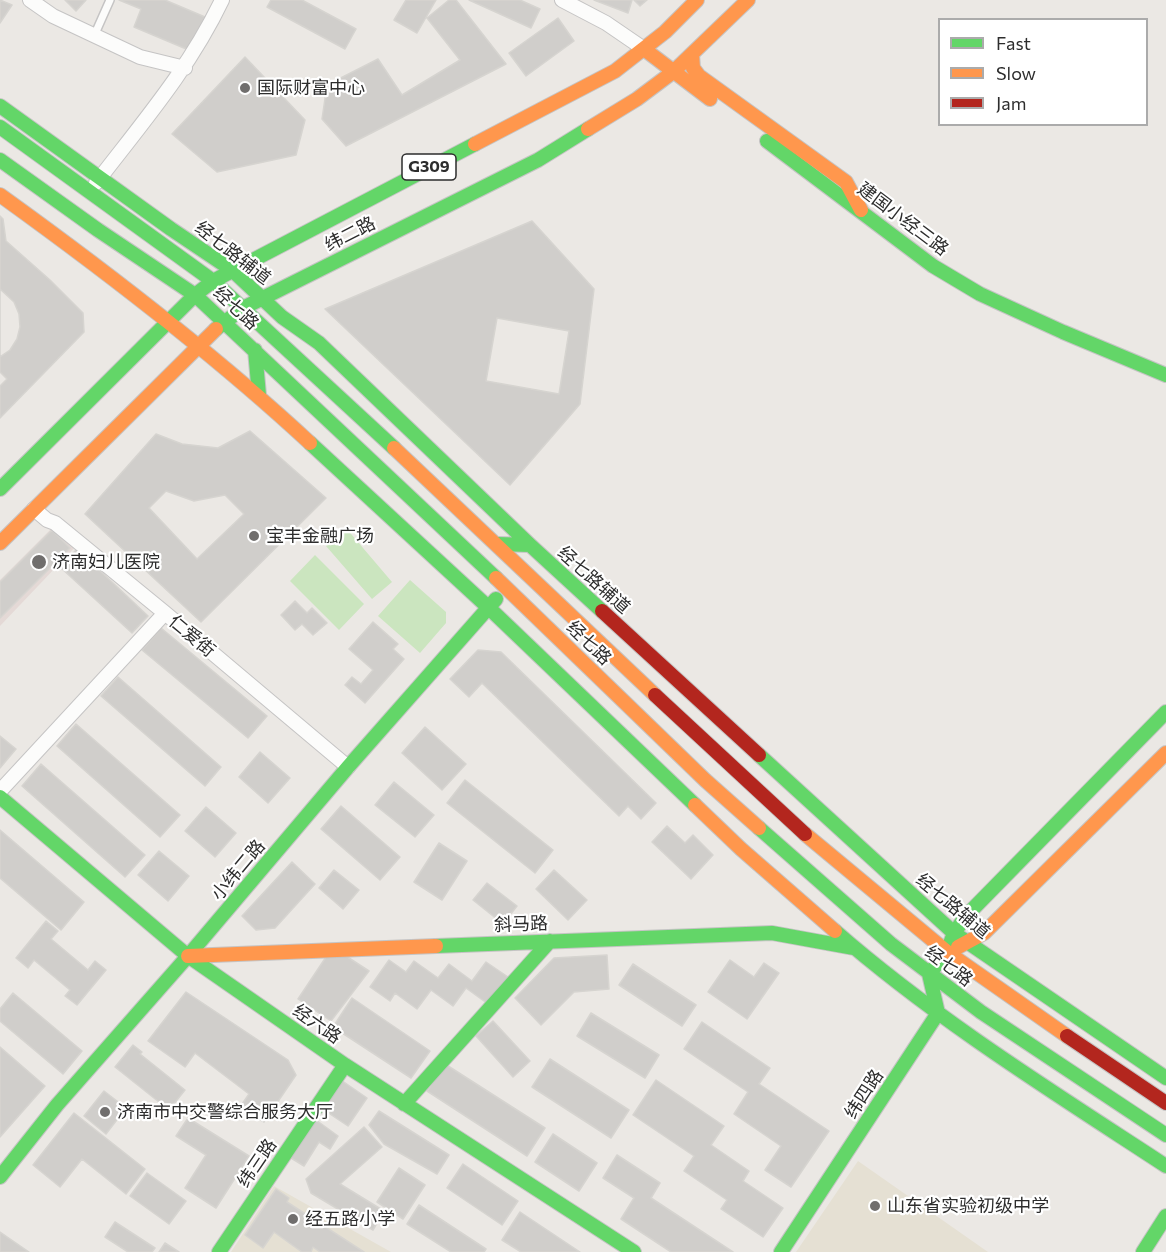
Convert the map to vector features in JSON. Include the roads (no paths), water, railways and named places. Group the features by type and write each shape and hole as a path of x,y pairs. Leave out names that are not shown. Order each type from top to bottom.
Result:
{"main road":[{"name":"纬二路","path":"0,488 195,295 213,281 615,71 665,32 697,0"},
{"name":"纬二路","path":"0,543 224,321 262,298 538,160 637,99 673,72 748,0"},
{"path":"644,49 673,72 822,172"},
{"path":"692,54 693,68 699,76 822,172"},
{"name":"经七路辅道","path":"0,106 232,270 282,317 319,343 530,545 967,944 1166,1078"},
{"name":"经七路","path":"0,127 213,281 497,544 800,830 947,952 1166,1103"},
{"name":"经七路","path":"0,160 195,295 505,587 705,780 891,944 981,1012 1166,1135"},
{"name":"建国小经三路","path":"822,172 846,182 861,210 933,266 980,294 1166,375"},
{"path":"0,195 93,262 259,395 489,608 741,849 854,948 938,1013 1028,1077 1166,1166"},
{"path":"171,229 172,252"},
{"path":"255,350 259,395"},
{"path":"497,544 530,545"},
{"name":"小纬二路","path":"0,1177 57,1105 505,587"},
{"path":"938,1013 929,974 947,952 954,933 966,916 1166,712"},
{"path":"947,952 967,944 984,933 1166,753"},
{"name":"经六路","path":"0,797 188,956 345,1065 634,1252"},
{"name":"斜马路","path":"188,956 772,933 854,948"},
{"path":"404,1104 550,941"},
{"name":"纬四路","path":"781,1252 938,1013"},
{"name":"纬三路","path":"219,1252 345,1065"},
{"path":"1143,1252 1166,1216"}],"street":[{"path":"30,0 53,16 140,57 185,68"},
{"path":"89,193 185,68 222,0"},
{"path":"562,0 606,23 644,49"},
{"name":"仁爱街","path":"34,509 46,520 55,523 165,613 348,767"},
{"path":"0,791 165,613"}],"lane":[{"path":"94,36 110,0"}],"place":[{"name":"国际财富中心","path":"245,88"},
{"name":"宝丰金融广场","path":"254,536"},
{"name":"济南妇儿医院","path":"39,562"},
{"name":"济南市中交警综合服务大厅","path":"105,1112"},
{"name":"山东省实验初级中学","path":"875,1206"},
{"name":"经五路小学","path":"293,1219"}]}
